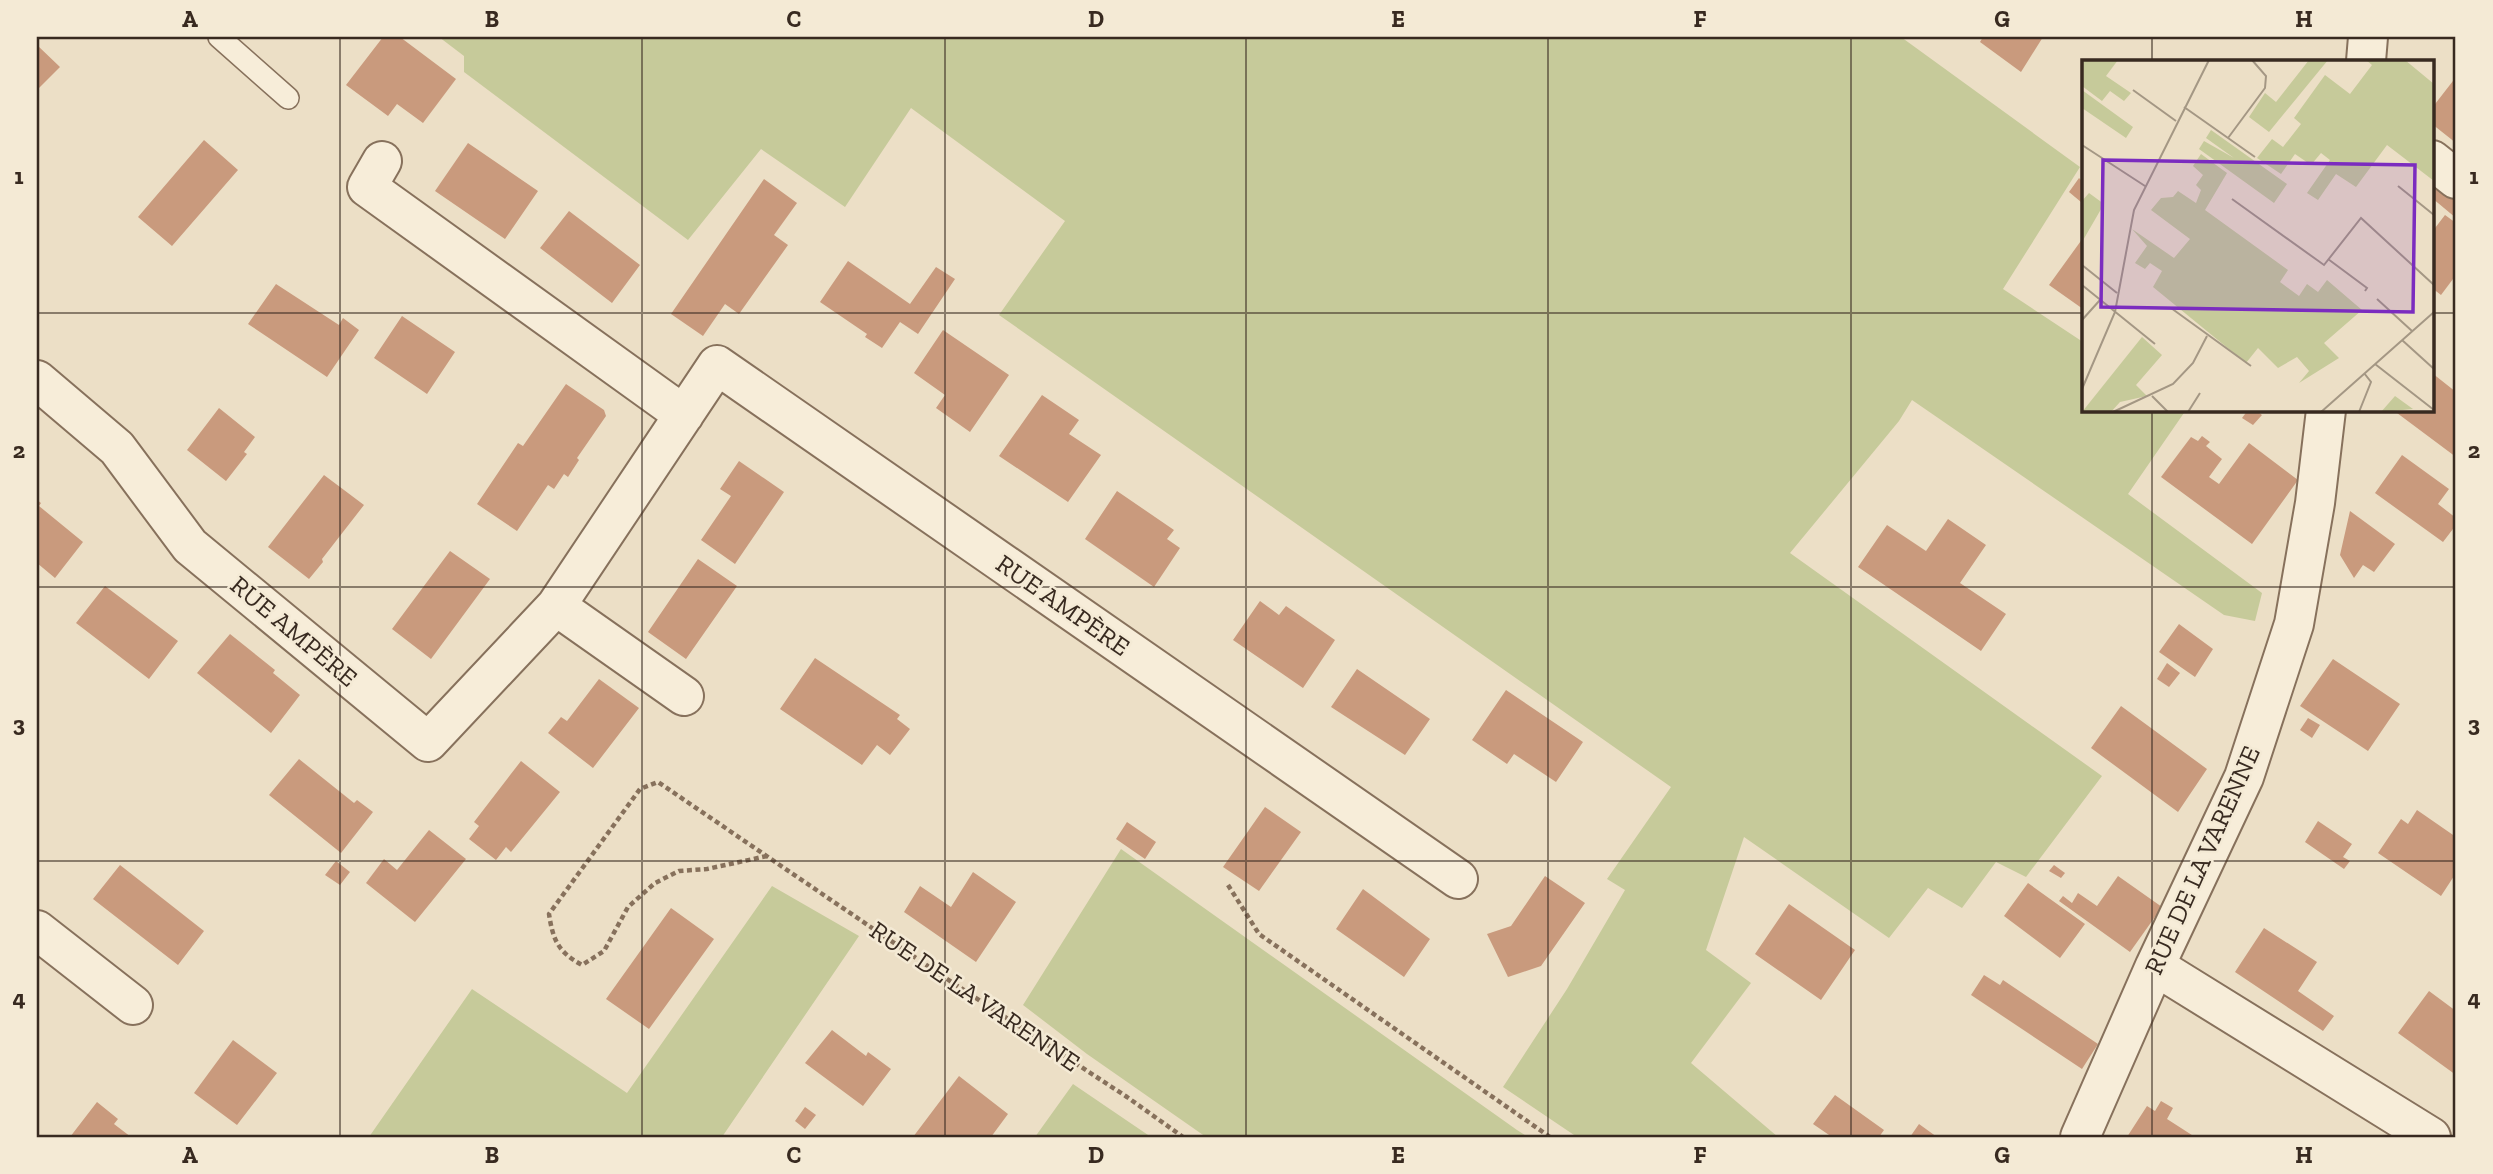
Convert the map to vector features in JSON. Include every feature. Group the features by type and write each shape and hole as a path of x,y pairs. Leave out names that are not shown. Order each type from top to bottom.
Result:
{"street":[{"path":"2366,60 2368,37"},
{"path":"382,160 367,187 684,415"},
{"path":"2434,162 2456,179"},
{"name":"RUE AMPÈRE","path":"37,380 117,448 190,546 428,743 556,606 717,365 1458,879"},
{"name":"RUE DE LA VARENNE","path":"2080,1137 2155,966 2244,777 2294,624 2315,503 2326,411"},
{"path":"556,606 684,696"},
{"path":"37,930 133,1005"},
{"path":"2155,966 2431,1137"}],"lane":[{"path":"219,37 288,98"}],"path":[{"name":"RUE DE LA VARENNE","path":"767,856 707,869 679,871 655,883 628,906 604,951 582,965 565,956 552,935 549,914 640,789 658,782 1183,1137"},
{"path":"1228,886 1259,934 1550,1137"}],"green space":[{"path":"439,37 1901,37 2080,167 2003,289 2082,341 2082,411 2185,411 2128,494 2262,593 2255,621 2224,615 1912,400 1899,421 1790,553 2102,776 2026,877 1996,862 1962,908 1928,888 1889,938 1744,837 1706,950 1751,983 1691,1063 1778,1137 1577,1137 1503,1087 1567,989 1625,890 1607,879 1671,787 999,315 1065,221 911,108 845,207 761,149 688,240 464,72 464,56"},
{"path":"1121,849 1528,1137 1206,1137 1087,1054 1023,1005"},
{"path":"772,886 859,936 722,1137 369,1137 472,989 627,1093"},
{"path":"1073,1084 1151,1137 1035,1137"}],"building":[{"path":"383,37 400,37 456,79 423,123 397,104 388,116 346,85"},
{"path":"1983,37 2043,37 2021,72 1980,42"},
{"path":"37,45 60,67 37,90"},
{"path":"2456,77 2456,143 2434,126 2434,105"},
{"path":"204,140 238,170 172,246 138,217"},
{"path":"468,143 538,191 505,239 435,191"},
{"path":"2079,178 2082,181 2081,202 2069,192"},
{"path":"764,179 797,203 774,235 788,245 739,314 725,304 703,336 671,314"},
{"path":"2439,182 2456,194 2456,218 2434,200 2434,188"},
{"path":"569,211 640,265 612,303 540,248"},
{"path":"2445,215 2456,223 2456,275 2441,295 2434,290 2434,229"},
{"path":"2082,239 2082,308 2049,285"},
{"path":"848,261 910,304 936,267 955,279 918,334 900,322 882,348 865,337 867,334 820,302"},
{"path":"276,284 339,325 343,318 359,330 327,377 248,324"},
{"path":"402,316 455,352 427,394 374,358"},
{"path":"943,330 1009,375 970,432 936,408 945,395 914,373"},
{"path":"2434,375 2456,392 2456,457 2394,411 2434,411"},
{"path":"566,384 604,410 606,416 577,458 579,460 568,477 564,474 554,489 548,485 517,531 477,504 518,443 523,446"},
{"path":"1042,395 1079,420 1069,434 1101,455 1068,502 999,456"},
{"path":"219,408 255,437 244,452 247,454 226,481 187,450"},
{"path":"2247,411 2256,411 2262,415 2253,425 2242,418"},
{"path":"2202,436 2210,442 2206,446 2222,459 2209,477 2219,484 2249,443 2298,480 2252,544 2161,477 2191,437 2198,441"},
{"path":"2402,455 2449,489 2438,504 2456,518 2456,525 2443,542 2375,493"},
{"path":"739,461 784,492 735,564 701,540 731,496 720,489"},
{"path":"324,475 364,505 309,579 268,547"},
{"path":"1117,491 1174,530 1167,539 1180,548 1154,587 1085,539"},
{"path":"37,500 41,503 39,506 83,542 55,578 37,563"},
{"path":"2350,511 2395,544 2374,572 2363,565 2354,578 2340,555"},
{"path":"1948,519 1986,545 1960,583 2006,614 1981,651 1858,567 1887,525 1926,551"},
{"path":"450,551 490,579 431,659 392,629"},
{"path":"698,559 737,586 686,659 648,632"},
{"path":"105,586 178,641 149,679 76,623"},
{"path":"1260,601 1279,615 1286,606 1335,640 1303,688 1233,640"},
{"path":"2179,624 2213,649 2195,677 2159,652"},
{"path":"230,634 275,670 273,673 300,695 271,733 197,673"},
{"path":"815,658 900,715 897,719 910,729 890,755 877,745 862,765 780,709"},
{"path":"2333,659 2400,704 2368,751 2300,706"},
{"path":"2167,663 2180,673 2169,687 2157,679"},
{"path":"1357,669 1430,719 1405,755 1331,707"},
{"path":"599,679 639,708 593,768 548,733 561,717 567,721"},
{"path":"1506,690 1583,742 1556,782 1514,754 1507,764 1472,740"},
{"path":"2121,706 2207,769 2178,812 2091,748"},
{"path":"2308,718 2320,725 2312,738 2300,730"},
{"path":"299,759 354,803 357,800 373,812 341,853 269,795"},
{"path":"521,761 560,792 511,852 506,847 496,860 469,839 479,826 474,822"},
{"path":"1265,807 1301,832 1259,891 1223,867"},
{"path":"2417,810 2456,837 2456,873 2441,896 2378,853 2401,819 2408,824"},
{"path":"2318,821 2352,844 2343,857 2350,861 2344,869 2305,842"},
{"path":"1127,822 1156,842 1145,859 1116,839"},
{"path":"429,830 466,859 415,922 366,883 384,859 397,870"},
{"path":"336,861 350,872 340,885 325,875"},
{"path":"120,865 204,931 178,965 93,899"},
{"path":"2054,865 2065,873 2061,878 2049,871"},
{"path":"973,872 1016,902 976,962 904,912 920,886 951,907"},
{"path":"1545,876 1585,903 1541,966 1508,977 1487,934 1511,926"},
{"path":"2118,876 2162,907 2130,952 2059,901 2063,896 2072,903 2078,893 2097,906"},
{"path":"2028,883 2085,924 2060,958 2004,916"},
{"path":"1363,889 1430,939 1404,977 1336,929"},
{"path":"1789,904 1855,950 1821,1000 1755,954"},
{"path":"671,908 714,939 649,1029 606,999"},
{"path":"2264,928 2317,962 2298,991 2334,1016 2323,1031 2235,972"},
{"path":"1984,975 2000,985 2003,980 2098,1044 2082,1069 1971,995"},
{"path":"2429,991 2456,1011 2456,1075 2398,1033"},
{"path":"832,1030 866,1056 868,1052 891,1069 863,1106 805,1063"},
{"path":"233,1040 277,1073 237,1125 194,1093"},
{"path":"959,1076 1008,1114 991,1137 913,1137"},
{"path":"1835,1095 1884,1130 1879,1137 1832,1137 1813,1124"},
{"path":"2161,1101 2173,1108 2167,1119 2195,1137 2127,1137 2147,1106 2155,1111"},
{"path":"97,1102 118,1119 114,1124 131,1137 70,1137"},
{"path":"805,1107 816,1115 805,1129 795,1121"},
{"path":"1919,1124 1937,1137 1910,1137"}]}
